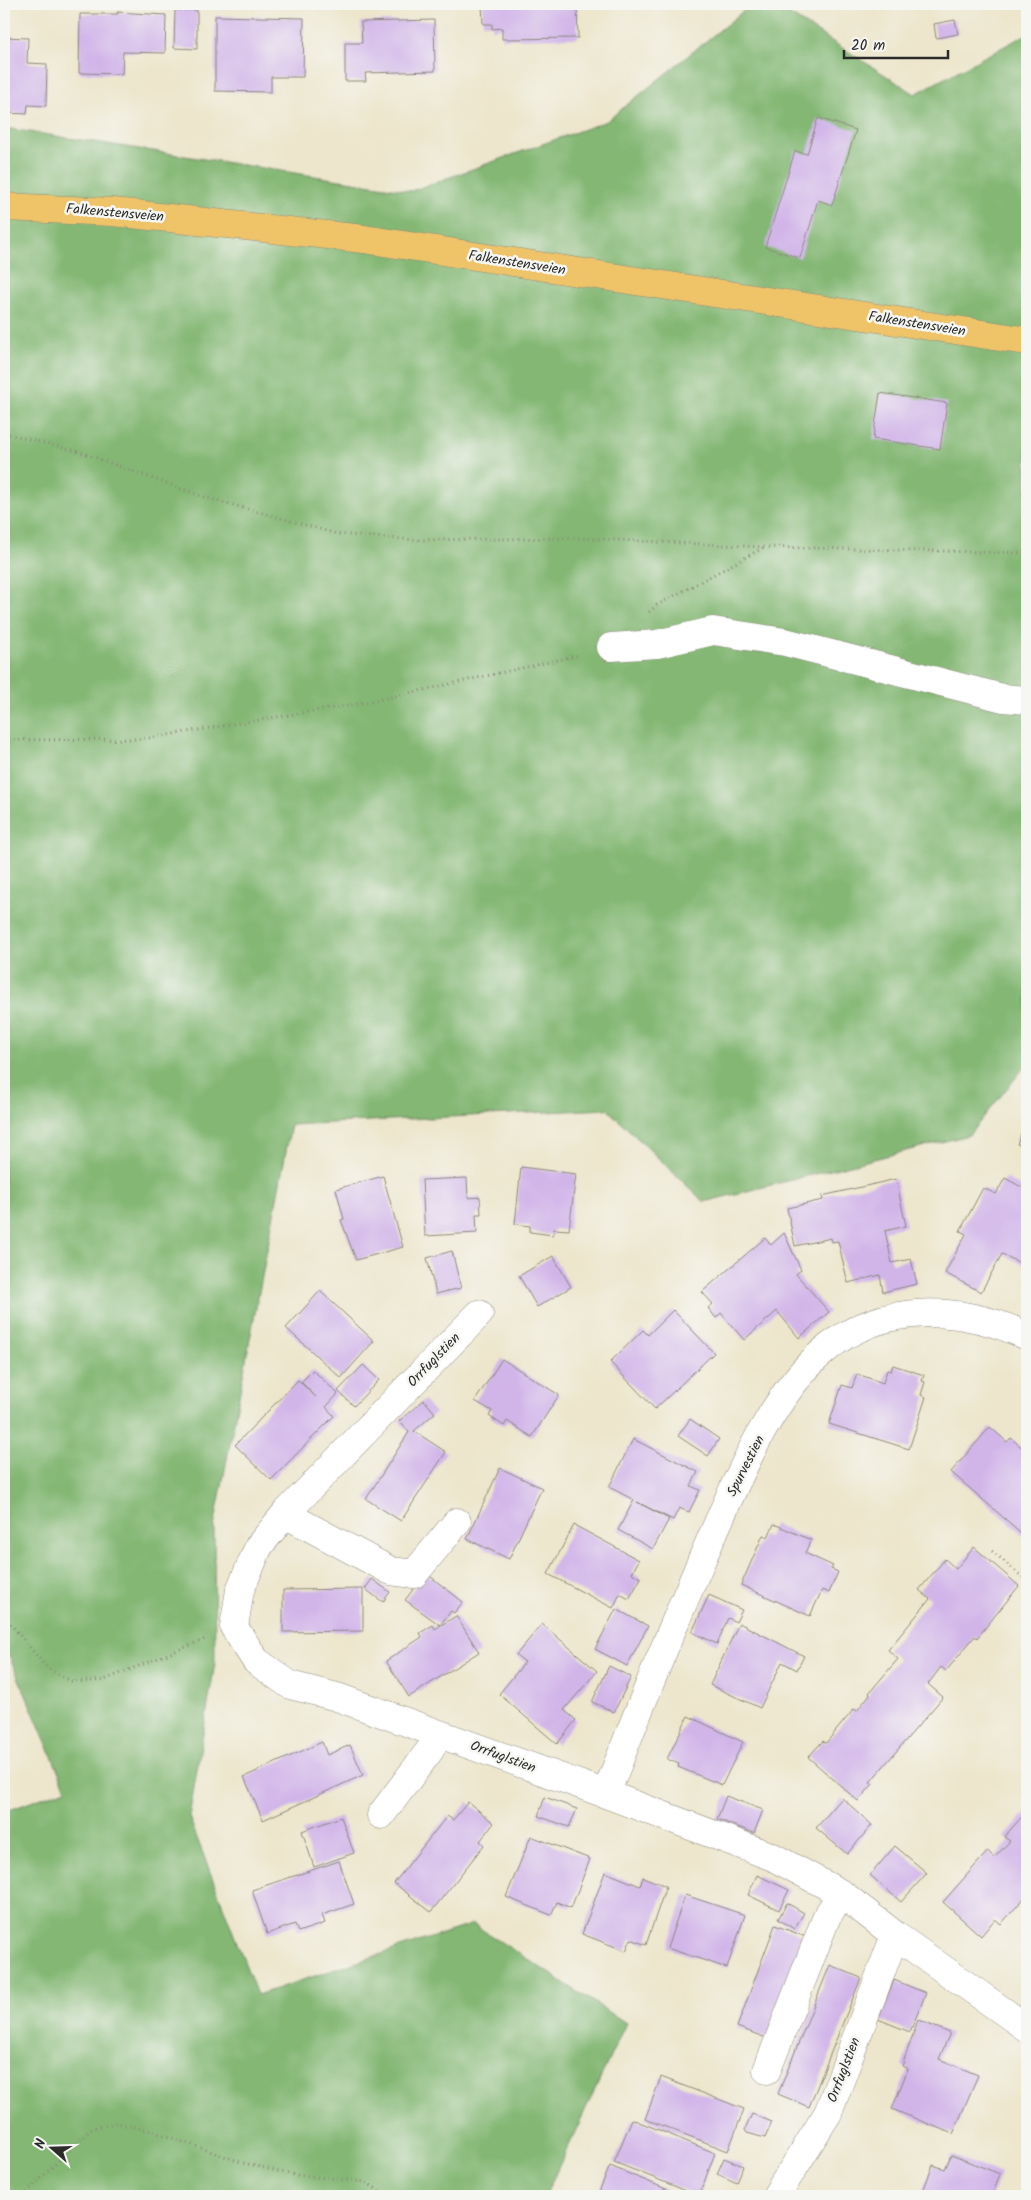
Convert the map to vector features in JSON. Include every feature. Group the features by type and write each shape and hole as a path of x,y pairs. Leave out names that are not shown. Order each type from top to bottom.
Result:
{"main road":[{"name":"Falkenstensveien","path":"4,206 113,212 364,239 1027,341"}],"street":[{"path":"611,647 657,644 713,631 785,642 1003,698 1027,700"},
{"name":"Spurvestien","path":"606,1794 654,1669 731,1494 768,1423 791,1385 825,1350 870,1322 919,1312 962,1315 1010,1328 1027,1336"},
{"name":"Orrfuglstien","path":"479,1314 285,1514 259,1546 240,1590 234,1627 256,1661 290,1685 337,1698 606,1794 773,1857 842,1894 895,1935 1027,2028"},
{"path":"285,1514 392,1570 414,1574 457,1522"},
{"path":"381,1815 430,1750 438,1734"},
{"path":"767,2070 827,1916 842,1894"},
{"name":"Orrfuglstien","path":"776,2196 828,2113 895,1935"}],"path":[{"path":"4,433 80,452 201,496 337,534 416,540 576,538 766,547 1027,553"},
{"path":"4,740 143,739 369,702 562,660 611,647 657,604 766,547"},
{"path":"992,1551 1027,1581"},
{"path":"4,1616 47,1668 73,1682 104,1680 234,1627"},
{"path":"23,2196 92,2128 116,2123 152,2130 244,2163 294,2175 366,2182 378,2190 381,2196"}],"green space":[{"path":"752,4 773,4 915,94 1027,34 1027,1064 969,1135 704,1202 607,1109 291,1125 214,1527 215,1663 189,1817 257,1995 473,1924 626,2023 545,2196 4,2196 4,1812 66,1789 4,1644 4,128 411,191 607,121"}],"building":[{"path":"482,4 577,4 578,38 502,39 502,28 492,29 492,24 483,24"},
{"path":"175,10 197,10 197,49 174,48"},
{"path":"117,12 166,15 165,53 123,52 122,74 79,73 80,14 118,14"},
{"path":"215,16 304,18 303,77 271,77 271,92 215,91"},
{"path":"434,20 435,71 365,73 366,81 345,81 345,43 362,43 361,22"},
{"path":"955,20 958,34 936,38 934,24"},
{"path":"4,37 28,38 27,63 47,64 46,106 28,105 27,114 4,113"},
{"path":"818,118 856,130 832,205 818,200 800,258 765,247 795,151 807,154"},
{"path":"880,393 947,403 940,449 873,439"},
{"path":"1027,1118 1027,1148 1017,1144"},
{"path":"521,1167 576,1174 569,1230 554,1229 553,1235 530,1232 530,1226 515,1224"},
{"path":"383,1176 403,1247 356,1260 341,1220 344,1219 336,1189"},
{"path":"467,1178 468,1198 480,1197 481,1214 476,1214 477,1233 425,1236 422,1180"},
{"path":"1005,1178 1027,1190 1027,1259 1024,1265 1002,1254 981,1292 945,1273 966,1234 960,1231 983,1188 996,1194"},
{"path":"896,1179 906,1226 885,1231 892,1263 911,1259 917,1284 883,1292 880,1275 848,1283 838,1241 832,1242 831,1238 795,1246 787,1208 823,1200 822,1196"},
{"path":"784,1233 801,1270 796,1274 829,1312 799,1338 777,1311 744,1340 721,1313 716,1318 708,1308 713,1304 702,1292 765,1238 771,1245"},
{"path":"452,1251 461,1288 436,1294 427,1258"},
{"path":"553,1256 571,1287 537,1307 519,1276"},
{"path":"320,1291 374,1341 341,1378 286,1328"},
{"path":"673,1310 714,1353 655,1409 610,1362 643,1330 648,1335"},
{"path":"502,1359 559,1395 532,1437 507,1421 504,1426 489,1416 492,1411 475,1401"},
{"path":"363,1365 379,1380 354,1406 338,1391"},
{"path":"893,1365 924,1375 922,1381 925,1382 921,1395 926,1397 909,1449 829,1424 842,1385 852,1388 857,1374 883,1383 887,1370 891,1371"},
{"path":"313,1370 338,1394 326,1407 334,1416 271,1480 235,1445 298,1380 316,1397 301,1382"},
{"path":"424,1400 435,1413 414,1431 446,1452 401,1521 366,1499 409,1432 399,1421"},
{"path":"690,1419 719,1439 708,1456 678,1436"},
{"path":"990,1427 1007,1442 1011,1438 1027,1452 1027,1538 951,1472"},
{"path":"633,1439 698,1472 691,1486 700,1490 689,1512 679,1508 673,1520 637,1502 669,1519 653,1549 618,1530 634,1500 609,1487"},
{"path":"500,1468 542,1488 509,1559 467,1539"},
{"path":"774,1524 811,1540 805,1553 833,1566 831,1569 838,1572 829,1593 822,1590 810,1616 741,1585 763,1535 768,1537"},
{"path":"574,1525 639,1560 632,1573 641,1578 629,1599 620,1594 613,1608 548,1574"},
{"path":"974,1547 1019,1586 977,1638 975,1636 946,1671 941,1667 928,1684 943,1697 870,1782 873,1784 858,1801 808,1757 823,1741 826,1743 854,1709 857,1711 869,1693 898,1659 888,1650 930,1599 919,1590 945,1559 956,1569"},
{"path":"426,1573 463,1602 454,1613 451,1611 440,1625 405,1600"},
{"path":"372,1579 390,1592 383,1602 365,1589"},
{"path":"363,1589 363,1631 283,1632 283,1590"},
{"path":"709,1595 742,1610 736,1622 728,1618 717,1644 692,1632"},
{"path":"616,1609 648,1626 627,1666 595,1649"},
{"path":"456,1616 479,1652 409,1697 386,1661 422,1637 420,1633 433,1625 435,1629"},
{"path":"739,1623 804,1656 797,1670 782,1662 760,1708 710,1685"},
{"path":"542,1624 597,1671 564,1710 576,1720 557,1744 499,1694 525,1662 516,1655"},
{"path":"609,1666 631,1677 614,1712 592,1702"},
{"path":"688,1716 743,1742 722,1785 678,1767 679,1764 667,1759"},
{"path":"322,1742 327,1755 350,1745 363,1775 263,1820 244,1777"},
{"path":"726,1796 763,1810 754,1833 717,1819"},
{"path":"545,1797 577,1809 569,1827 538,1816"},
{"path":"842,1798 872,1825 847,1854 816,1828"},
{"path":"468,1802 494,1823 480,1841 484,1845 431,1912 394,1883 447,1816 453,1820"},
{"path":"1027,1811 1027,1895 1001,1924 995,1919 981,1936 943,1902 988,1851 994,1858 1010,1841 1004,1837"},
{"path":"341,1817 354,1853 314,1867 302,1831"},
{"path":"531,1836 590,1859 571,1908 557,1902 551,1915 506,1897"},
{"path":"895,1846 927,1873 901,1902 870,1875"},
{"path":"339,1861 354,1904 322,1915 325,1923 298,1932 295,1924 267,1934 252,1890"},
{"path":"605,1872 640,1886 643,1877 666,1886 646,1945 631,1939 626,1951 582,1934"},
{"path":"757,1875 789,1890 779,1910 748,1895"},
{"path":"685,1895 745,1915 727,1968 667,1948"},
{"path":"787,1903 804,1913 794,1929 778,1919"},
{"path":"775,1925 806,1937 769,2039 737,2027"},
{"path":"830,1965 861,1978 809,2107 778,2094"},
{"path":"894,1980 926,1993 910,2032 878,2019"},
{"path":"918,2020 950,2033 939,2059 978,2075 953,2134 892,2109 908,2069 902,2066"},
{"path":"661,2077 744,2109 728,2151 645,2119"},
{"path":"752,2114 772,2122 765,2138 747,2133 745,2130"},
{"path":"632,2119 715,2153 699,2196 614,2162"},
{"path":"951,2155 1000,2174 992,2196 921,2196 933,2165 945,2169"},
{"path":"724,2158 743,2166 737,2183 717,2174"},
{"path":"610,2166 683,2196 597,2196"}]}
